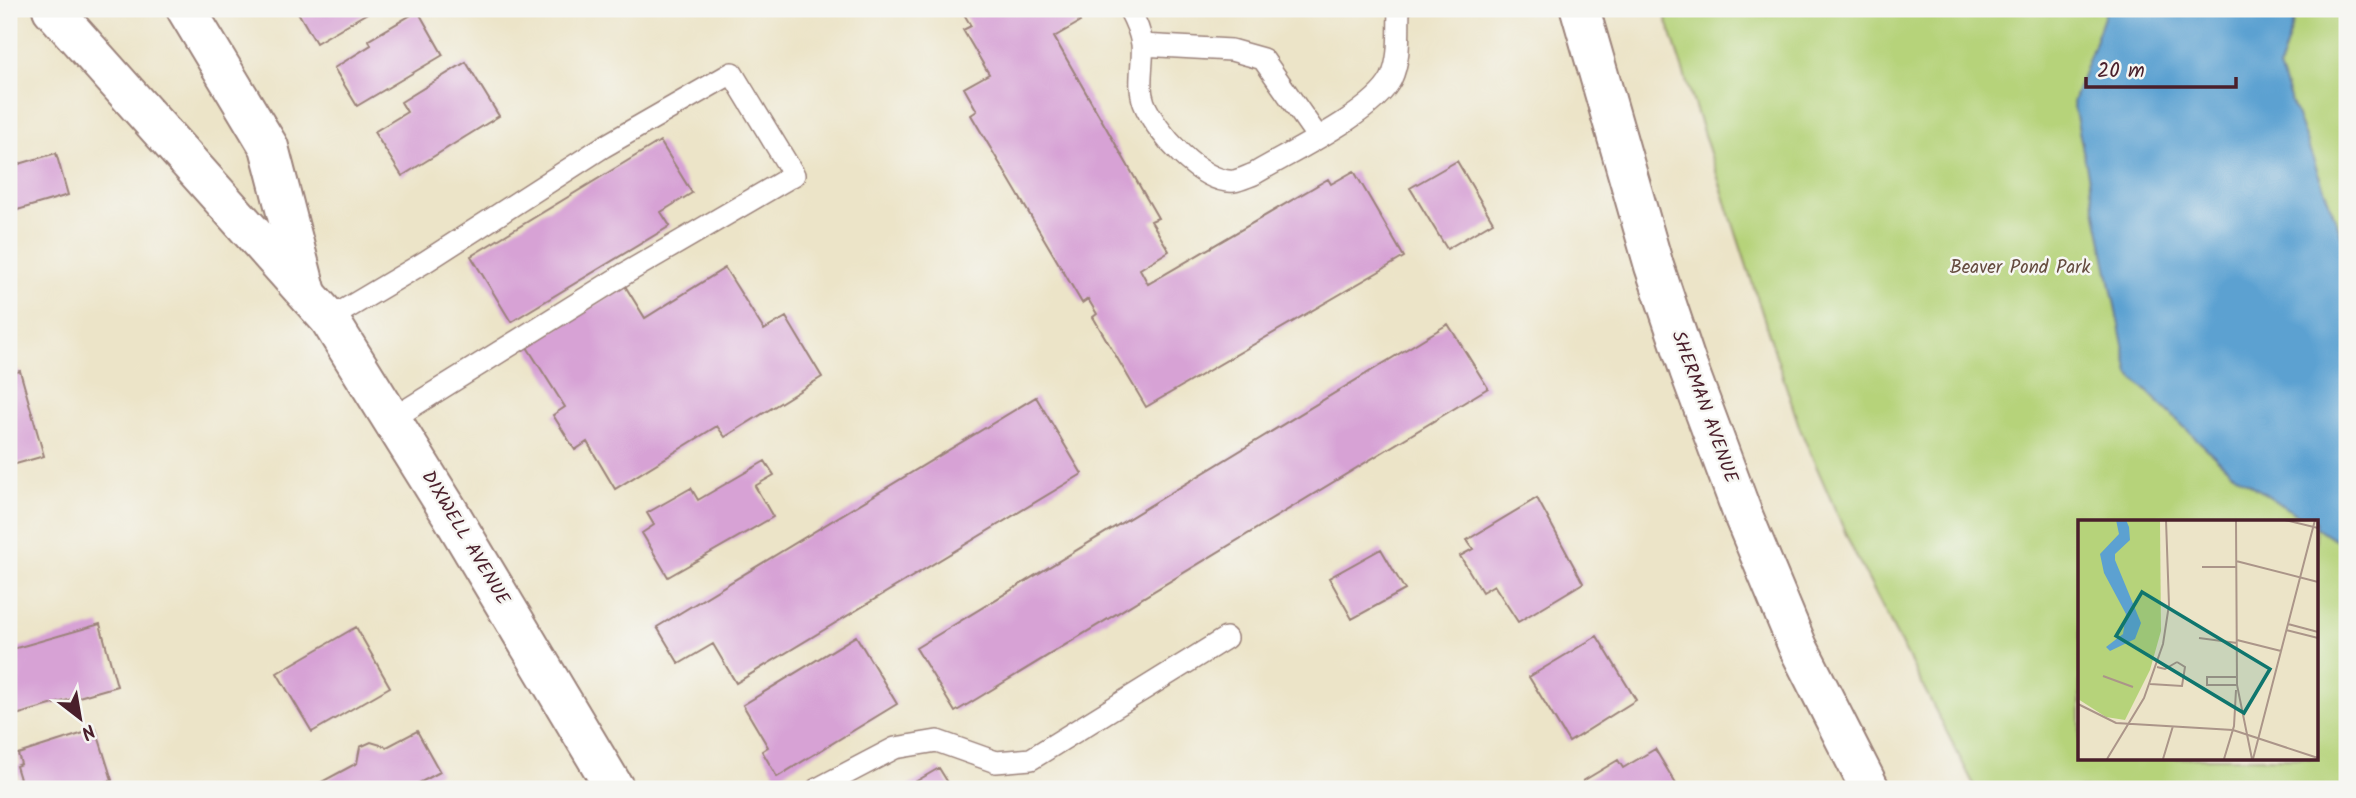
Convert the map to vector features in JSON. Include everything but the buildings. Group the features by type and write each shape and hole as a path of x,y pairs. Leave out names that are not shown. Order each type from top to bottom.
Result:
{"main road":[{"name":"DIXWELL AVENUE","path":"52,9 318,306 392,419 615,789"},
{"name":"DIXWELL AVENUE","path":"187,9 270,147 318,306"},
{"name":"SHERMAN AVENUE","path":"1580,9 1654,266 1720,454 1798,647 1870,789"}],"lane":[{"path":"1129,9 1138,27 1142,45 1141,77 1144,103 1171,144 1213,178 1234,181 1254,174 1368,106 1391,79 1397,54 1398,9"},
{"path":"1142,45 1231,50 1263,59 1317,136"},
{"path":"318,306 425,262 603,147 733,74 794,175 626,273 392,419"},
{"path":"817,789 895,748 937,741 996,761 1031,759 1226,638"}],"green space":[{"name":"Beaver Pond Park","path":"1663,9 2347,9 2347,789 1976,789 1852,548 1800,429"}],"water":[{"path":"2107,9 2298,9 2279,68 2347,250 2347,548 2318,528 2318,520 2305,520 2230,471 2129,374 2073,102"}]}
